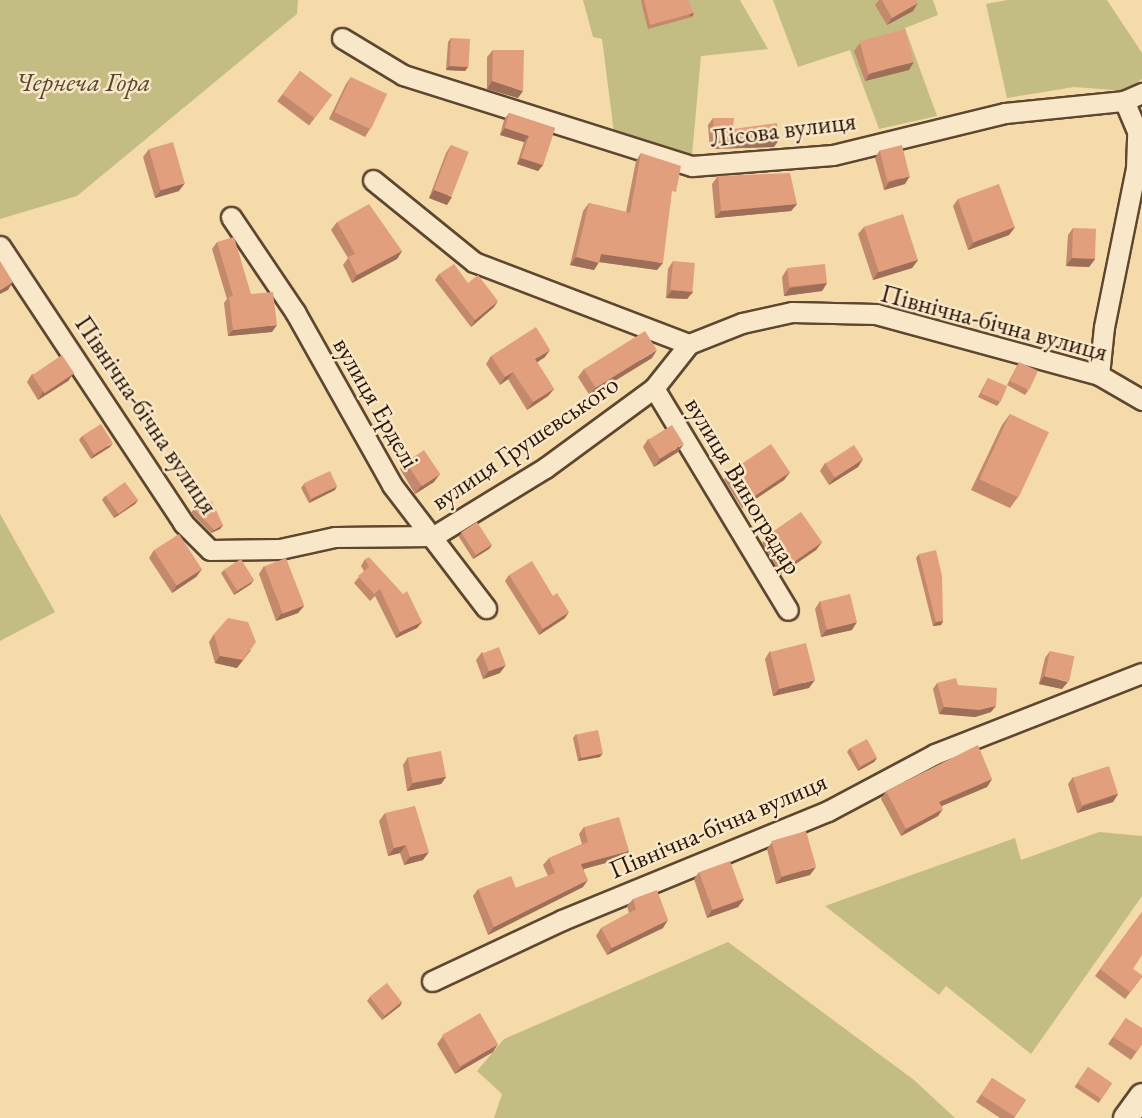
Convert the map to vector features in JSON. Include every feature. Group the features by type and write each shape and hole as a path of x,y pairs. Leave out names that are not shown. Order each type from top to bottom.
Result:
{"street":[{"name":"Лісова вулиця","path":"342,38 403,75 692,166 833,155 1005,113 1133,97"},
{"path":"1099,375 1104,327 1136,168 1137,131 1133,97"},
{"path":"373,180 474,262 689,345"},
{"name":"вулиця Ерделі","path":"231,217 295,312 392,485 434,536 486,608"},
{"name":"Північна-бічна вулиця","path":"0,246 183,523 210,550 280,549 325,539"},
{"name":"Північна-бічна вулиця","path":"689,345 741,323 792,312 876,314 1099,375 1142,400"},
{"name":"вулиця Грушевського","path":"325,539 434,536 545,468 653,388 689,345"},
{"name":"вулиця Виноградар","path":"653,388 788,610"},
{"name":"Північна-бічна вулиця","path":"432,981 562,920 828,811 935,754 1142,673"},
{"path":"1126,1118 1142,1096"}],"green space":[{"name":"Чернеча Гора","path":"0,0 298,0 297,14 77,196 0,219"},
{"path":"583,0 740,0 768,49 701,56 692,155 614,133 602,39 593,37"},
{"path":"773,0 933,0 938,15 905,28 937,116 879,129 850,50 798,67"},
{"path":"1007,0 1107,0 1142,53 1142,79 1126,91 1074,87 1007,98 986,4"},
{"path":"0,514 55,612 0,641"},
{"path":"1099,832 1142,836 1142,896 1031,1054 946,986 939,995 825,906 1015,838 1021,860"},
{"path":"728,942 914,1080 955,1118 494,1118 502,1094 477,1071 504,1039"}],"building":[{"path":"644,0 688,0 694,13 650,25"},
{"path":"882,0 916,0 918,3 892,18"},
{"path":"905,29 914,62 868,74 860,41"},
{"path":"451,38 470,39 469,67 450,66"},
{"path":"493,50 524,50 523,91 492,81"},
{"path":"300,71 332,95 314,118 283,94"},
{"path":"351,77 387,94 371,129 335,112"},
{"path":"509,113 555,128 543,165 521,158 529,136 505,128"},
{"path":"713,118 734,118 733,129 777,123 779,140 715,141"},
{"path":"173,142 185,183 161,190 149,149"},
{"path":"451,145 469,152 452,197 434,190"},
{"path":"902,145 910,176 887,182 880,151"},
{"path":"641,153 681,166 676,192 672,191 663,263 601,254 599,263 576,257 589,203 630,213"},
{"path":"790,173 797,204 721,211 718,176"},
{"path":"999,184 1015,227 973,242 958,199"},
{"path":"369,204 402,251 357,275 348,257 355,254 337,222"},
{"path":"903,214 918,260 879,272 864,227"},
{"path":"1073,228 1096,229 1095,259 1072,258"},
{"path":"234,237 251,294 273,292 277,325 233,330 229,297 233,296 217,242"},
{"path":"0,261 13,282 0,290"},
{"path":"673,261 695,263 692,292 670,290"},
{"path":"454,264 468,283 478,275 498,301 475,320 439,274"},
{"path":"825,264 827,283 789,287 787,268"},
{"path":"536,327 550,350 535,359 554,389 533,402 513,372 505,377 491,356"},
{"path":"645,331 657,350 596,388 584,369"},
{"path":"62,355 74,373 44,393 32,375"},
{"path":"1019,362 1038,371 1029,390 1010,381"},
{"path":"988,378 1007,386 1001,402 981,394"},
{"path":"1010,414 1049,432 1019,497 980,479"},
{"path":"101,424 113,443 94,454 82,436"},
{"path":"672,425 684,444 660,458 648,440"},
{"path":"771,444 790,472 749,500 730,472"},
{"path":"854,445 863,459 835,478 825,464"},
{"path":"424,450 440,474 422,486 406,462"},
{"path":"330,471 337,486 311,499 304,483"},
{"path":"125,482 138,500 119,514 106,496"},
{"path":"212,501 223,525 214,530 194,509"},
{"path":"801,512 822,542 789,566 767,536"},
{"path":"477,522 492,545 476,555 461,532"},
{"path":"179,534 202,569 177,586 154,550"},
{"path":"936,550 942,576 943,621 936,622 919,554"},
{"path":"369,557 403,594 407,591 422,622 400,632 380,589 374,594 358,576 369,567 365,559"},
{"path":"286,558 304,606 283,614 265,566"},
{"path":"241,559 254,580 237,591 224,570"},
{"path":"532,561 553,596 557,593 569,612 543,629 509,575"},
{"path":"850,594 857,622 827,630 820,601"},
{"path":"228,618 248,622 256,642 243,660 220,656 214,634"},
{"path":"806,643 815,680 779,689 770,652"},
{"path":"499,647 506,665 489,671 482,653"},
{"path":"1050,651 1074,656 1069,682 1045,676"},
{"path":"956,678 958,685 997,688 996,706 979,710 944,707 937,683"},
{"path":"598,730 603,753 581,758 576,735"},
{"path":"867,739 877,758 860,766 850,748"},
{"path":"978,745 992,779 939,802 943,809 906,829 886,791"},
{"path":"441,751 446,777 413,783 408,757"},
{"path":"1109,766 1118,794 1082,805 1073,778"},
{"path":"415,806 429,852 410,857 406,845 394,848 385,813"},
{"path":"619,817 629,851 581,864 588,880 494,927 478,889 511,876 516,888 555,873 549,858 588,842 584,827"},
{"path":"806,831 816,867 782,876 771,841"},
{"path":"730,861 744,899 713,910 699,872"},
{"path":"657,890 668,920 612,948 601,928 636,909 633,899"},
{"path":"1142,912 1142,955 1133,969 1142,977 1130,992 1100,969"},
{"path":"387,983 402,1002 384,1015 370,997"},
{"path":"480,1013 498,1044 460,1066 442,1035"},
{"path":"1126,1018 1142,1028 1142,1044 1137,1052 1113,1037"},
{"path":"1088,1067 1112,1083 1101,1099 1077,1083"},
{"path":"992,1078 1026,1100 1015,1117 981,1095"}]}
